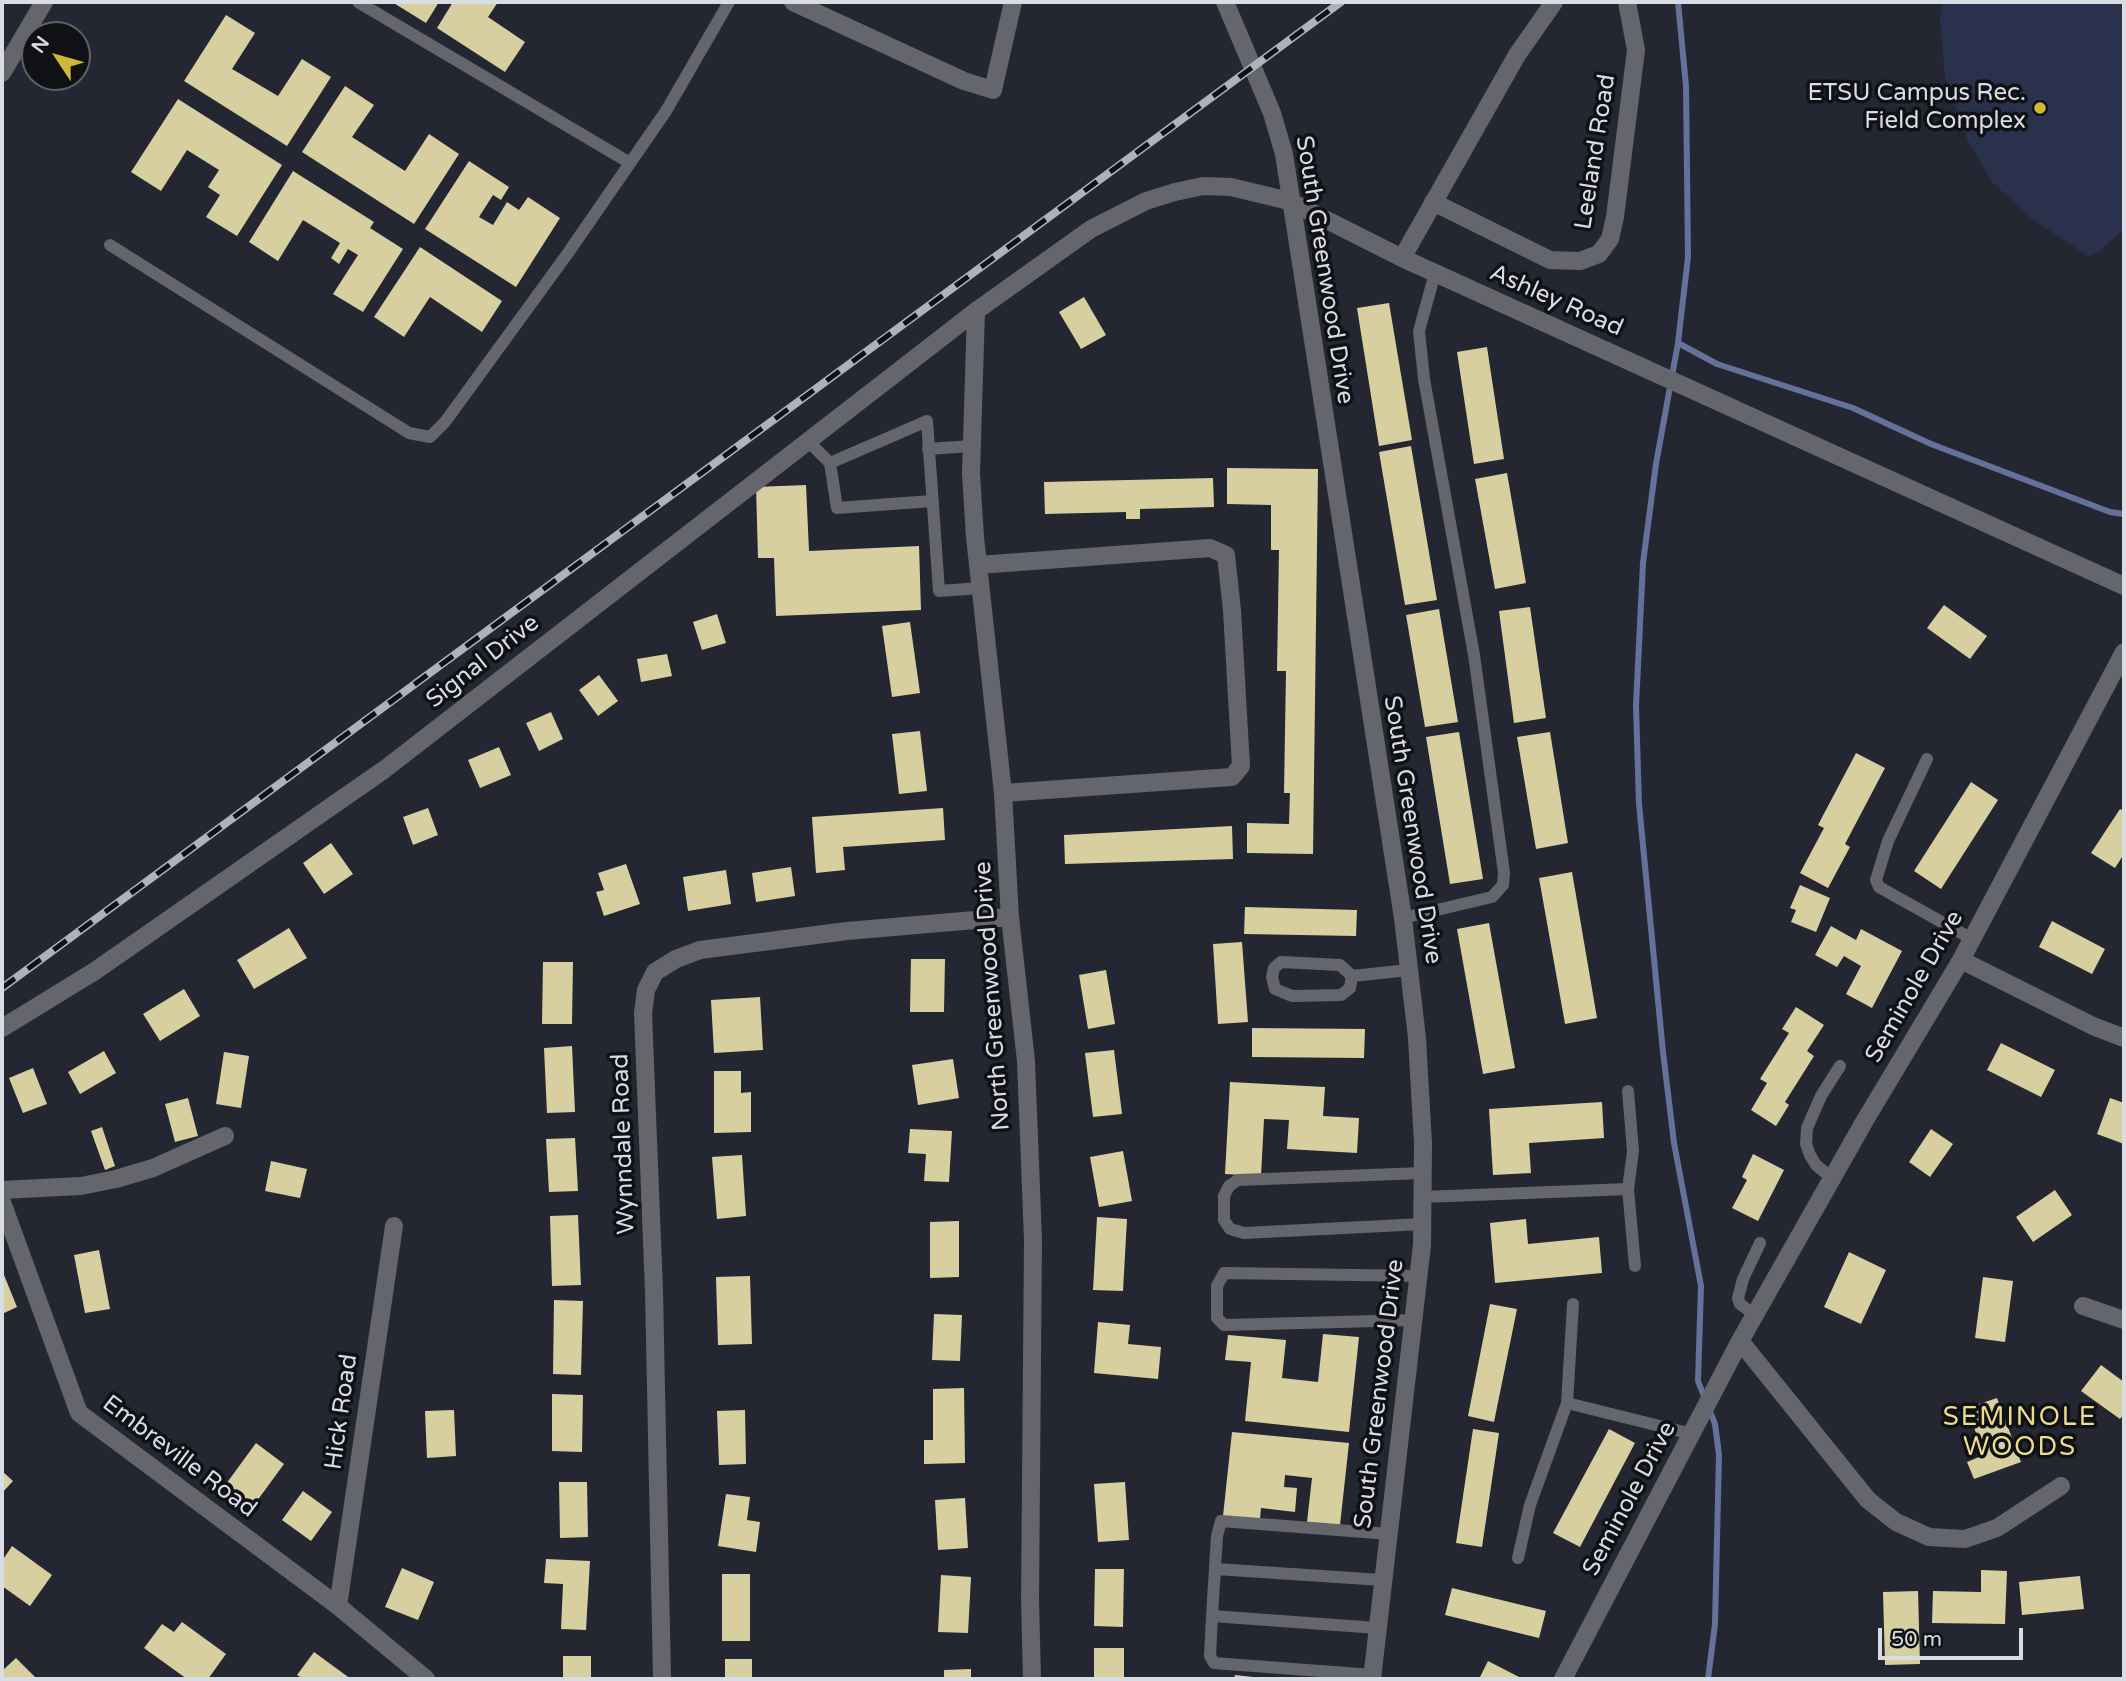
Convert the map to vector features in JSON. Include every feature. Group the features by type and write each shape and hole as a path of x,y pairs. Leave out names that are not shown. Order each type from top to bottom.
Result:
{"street":[{"path":"2,73 44,2"},
{"path":"793,2 964,80 993,89 1013,2"},
{"name":"South Greenwood Drive","path":"1225,2 1272,113 1284,155 1289,201 1305,274 1314,358 1403,918 1417,1038 1423,1224 1415,1320 1390,1534 1382,1580 1373,1677"},
{"path":"1402,258 1517,55 1554,2"},
{"name":"Leeland Road","path":"1433,202 1550,260 1580,261 1599,254 1610,239 1615,217 1636,50 1627,2"},
{"name":"Ashley Road","path":"976,311 1091,229 1146,201 1203,186 1252,190 1289,201 1402,258 2124,586"},
{"name":"Signal Drive","path":"2,1028 95,971 385,769 976,311"},
{"name":"North Greenwood Drive","path":"976,311 972,446 978,565 1003,793 1010,917 1026,1061 1032,1240 1032,1679"},
{"path":"978,565 1210,548 1226,555 1241,766 1232,777 1003,793"},
{"name":"Seminole Drive","path":"1563,1679 1740,1341 1832,1178 1961,960 2124,652"},
{"name":"Wynndale Road","path":"662,1679 654,1291 643,1013 646,990 655,972 676,958 700,950 847,931 1010,917"},
{"path":"1961,960 2093,1027 2124,1038"},
{"path":"2,1190 81,1186 116,1179 153,1168 225,1136"},
{"name":"Embreville Road","path":"2,1202 79,1413 338,1606 426,1679"},
{"name":"Hick Road","path":"338,1606 394,1226"},
{"path":"2083,1306 2124,1320"},
{"path":"1740,1341 1868,1500 1896,1522 1929,1536 1965,1539 1997,1528 2061,1486"}],"lane":[{"path":"358,2 630,163"},
{"path":"110,244 409,433 430,437 445,422 666,111 729,2"},
{"path":"1403,918 1492,897 1503,885 1504,873 1474,655 1423,367 1419,331 1435,273"},
{"path":"830,463 927,421 939,591 981,588"},
{"path":"808,441 830,463 837,508 932,501"},
{"path":"928,449 972,446"},
{"path":"1927,759 1888,841 1876,880 1879,887 1972,939"},
{"path":"1352,976 1350,988 1341,995 1292,996 1275,989 1272,977 1274,968 1281,962 1340,965 1352,976 1409,970"},
{"path":"1832,1178 1816,1166 1810,1155 1806,1136 1821,1096 1840,1066"},
{"path":"1628,1091 1633,1151 1628,1189 1635,1266"},
{"path":"1423,1173 1238,1180 1229,1186 1224,1196 1224,1220 1230,1228 1244,1233 1423,1224"},
{"path":"1423,1197 1628,1189"},
{"path":"1755,1315 1740,1304 1738,1298 1743,1279 1760,1243"},
{"path":"1415,1320 1224,1325 1217,1318 1217,1286 1224,1273 1419,1276"},
{"path":"1518,1558 1530,1505 1567,1403 1573,1304"},
{"path":"1567,1403 1692,1434"},
{"path":"1373,1677 1214,1663 1210,1656 1217,1536 1221,1521 1390,1534"},
{"path":"1216,1569 1382,1580"},
{"path":"1212,1616 1377,1628"}],"shaded area":[{"name":"ETSU Campus Rec. Field Complex","path":"1943,2 2124,2 2124,229 2097,253 2088,256 2032,219 1993,183 1967,139 1945,77 1940,20"}],"building":[{"path":"392,2 439,2 426,23"},
{"path":"453,2 498,2 488,17 525,42 505,72 437,28"},
{"path":"226,15 255,33 232,69 278,96 302,59 331,77 287,146 184,81"},
{"path":"345,86 374,105 352,137 405,171 429,134 459,154 414,224 302,152"},
{"path":"178,99 282,165 237,236 206,217 220,195 208,187 219,170 187,150 161,191 131,172"},
{"path":"469,161 509,187 501,200 493,195 479,217 493,225 507,202 519,210 528,197 560,218 516,287 425,229"},
{"path":"293,171 374,222 370,228 403,249 363,312 333,294 358,255 348,249 339,264 331,258 340,243 303,220 278,261 249,242"},
{"path":"420,247 502,301 482,332 430,297 404,337 374,317"},
{"path":"1084,297 1106,335 1081,349 1059,312"},
{"path":"1389,303 1412,440 1379,446 1357,308"},
{"path":"1487,347 1504,459 1474,464 1457,352"},
{"path":"1411,446 1437,600 1405,605 1379,452"},
{"path":"1227,468 1318,469 1313,854 1247,853 1247,823 1289,824 1290,793 1284,793 1286,671 1277,671 1279,550 1271,550 1271,505 1227,504"},
{"path":"1507,473 1526,583 1495,589 1475,479"},
{"path":"1213,478 1214,507 1140,509 1140,519 1126,519 1126,512 1045,514 1044,482"},
{"path":"806,485 809,551 919,546 921,610 776,616 774,558 758,558 756,487"},
{"path":"1944,605 1987,636 1970,659 1927,628"},
{"path":"1530,607 1546,718 1514,723 1499,611"},
{"path":"1439,609 1458,722 1425,727 1406,615"},
{"path":"717,614 726,643 702,650 693,622"},
{"path":"910,622 920,693 892,697 882,626"},
{"path":"667,654 672,676 641,682 637,659"},
{"path":"599,675 618,701 598,716 579,690"},
{"path":"551,712 563,739 539,751 526,723"},
{"path":"920,731 927,791 899,794 892,734"},
{"path":"1459,732 1483,879 1450,884 1426,737"},
{"path":"1550,732 1568,843 1536,849 1517,737"},
{"path":"499,747 511,775 480,788 468,760"},
{"path":"1856,753 1885,768 1845,844 1850,847 1828,888 1800,873 1824,828 1818,825"},
{"path":"1971,782 1998,800 1941,889 1914,871"},
{"path":"428,808 438,835 413,845 403,817"},
{"path":"943,808 945,840 843,847 845,870 816,873 812,817"},
{"path":"2120,809 2124,811 2124,854 2115,868 2091,853"},
{"path":"1232,826 1233,859 1065,864 1064,835"},
{"path":"331,843 353,874 324,894 303,863"},
{"path":"626,864 640,904 604,916 596,892 604,890 598,873"},
{"path":"791,867 795,896 756,902 752,873"},
{"path":"726,870 731,904 688,911 683,877"},
{"path":"1572,872 1597,1018 1565,1024 1539,878"},
{"path":"1800,885 1830,898 1816,932 1791,922 1796,910 1790,908"},
{"path":"1245,907 1357,910 1356,936 1244,934"},
{"path":"2052,921 2105,949 2092,974 2039,947"},
{"path":"1489,923 1515,1068 1483,1074 1457,929"},
{"path":"1831,926 1856,940 1861,929 1902,951 1872,1008 1846,994 1861,966 1844,956 1837,967 1815,955"},
{"path":"289,928 307,958 254,989 237,960"},
{"path":"1242,942 1248,1022 1218,1024 1213,944"},
{"path":"911,959 945,959 944,1012 910,1012"},
{"path":"543,962 573,962 572,1024 542,1024"},
{"path":"1106,970 1115,1024 1088,1029 1079,975"},
{"path":"184,989 200,1016 160,1041 143,1014"},
{"path":"760,997 763,1050 714,1053 711,1000"},
{"path":"1796,1007 1824,1025 1807,1051 1814,1056 1785,1102 1789,1105 1776,1126 1751,1110 1767,1083 1760,1079 1789,1033 1782,1029"},
{"path":"1252,1028 1365,1029 1364,1058 1252,1057"},
{"path":"2001,1043 2055,1070 2041,1097 1987,1070"},
{"path":"572,1046 575,1112 547,1113 544,1048"},
{"path":"1114,1050 1122,1114 1093,1117 1085,1053"},
{"path":"104,1051 116,1073 80,1094 68,1072"},
{"path":"224,1052 249,1056 241,1108 216,1104"},
{"path":"953,1059 959,1098 918,1105 912,1065"},
{"path":"33,1068 47,1104 23,1113 9,1078"},
{"path":"714,1071 741,1071 741,1093 751,1092 751,1132 714,1133"},
{"path":"1230,1082 1325,1087 1323,1116 1359,1118 1357,1153 1287,1149 1289,1120 1264,1119 1261,1176 1225,1174"},
{"path":"188,1098 198,1136 175,1142 165,1104"},
{"path":"2110,1098 2124,1103 2124,1144 2097,1134"},
{"path":"1602,1102 1604,1138 1529,1143 1531,1173 1493,1175 1489,1109"},
{"path":"102,1127 115,1166 105,1170 91,1131"},
{"path":"910,1129 952,1131 949,1182 924,1181 926,1154 908,1153"},
{"path":"1931,1129 1953,1144 1930,1177 1909,1162"},
{"path":"575,1138 578,1191 549,1192 546,1139"},
{"path":"1123,1151 1132,1201 1099,1207 1090,1157"},
{"path":"1753,1154 1784,1170 1758,1221 1732,1208 1747,1180 1742,1177"},
{"path":"742,1155 746,1216 717,1219 712,1157"},
{"path":"271,1161 307,1169 300,1198 265,1191"},
{"path":"2055,1190 2072,1215 2033,1242 2016,1217"},
{"path":"578,1215 581,1285 552,1286 550,1216"},
{"path":"1097,1217 1127,1219 1123,1291 1093,1290"},
{"path":"1526,1219 1528,1244 1599,1237 1602,1273 1495,1283 1490,1223"},
{"path":"959,1221 959,1277 930,1278 930,1222"},
{"path":"99,1250 110,1309 85,1313 74,1255"},
{"path":"1849,1252 1886,1270 1861,1324 1824,1307"},
{"path":"2,1270 17,1307 2,1314"},
{"path":"750,1276 752,1344 718,1345 716,1277"},
{"path":"1983,1277 2013,1281 2005,1342 1975,1338"},
{"path":"554,1300 583,1301 581,1375 553,1374"},
{"path":"1490,1304 1517,1309 1494,1422 1468,1416"},
{"path":"934,1314 962,1315 960,1361 932,1360"},
{"path":"1098,1322 1130,1325 1128,1344 1161,1347 1158,1379 1094,1373"},
{"path":"1323,1334 1359,1337 1349,1432 1245,1421 1251,1362 1225,1360 1228,1335 1286,1340 1282,1378 1318,1382"},
{"path":"2101,1365 2124,1382 2124,1414 2120,1419 2081,1391"},
{"path":"964,1388 965,1463 924,1464 924,1440 933,1440 933,1389"},
{"path":"552,1394 583,1395 582,1452 552,1451"},
{"path":"1997,1398 2021,1462 1974,1479 1967,1462 1984,1455 1967,1408"},
{"path":"454,1410 456,1456 427,1458 425,1411"},
{"path":"745,1410 746,1464 719,1465 717,1411"},
{"path":"1473,1429 1499,1433 1482,1547 1456,1543"},
{"path":"1609,1429 1635,1443 1580,1547 1553,1533"},
{"path":"1232,1432 1349,1443 1340,1525 1307,1522 1312,1478 1285,1475 1284,1487 1297,1488 1295,1512 1261,1508 1260,1519 1223,1516"},
{"path":"256,1443 284,1464 254,1505 226,1484"},
{"path":"2,1471 13,1481 2,1493"},
{"path":"559,1482 587,1482 588,1537 560,1538"},
{"path":"1125,1482 1129,1540 1098,1542 1094,1484"},
{"path":"303,1491 332,1512 311,1541 282,1520"},
{"path":"726,1494 750,1497 747,1520 760,1522 756,1552 718,1546"},
{"path":"965,1498 968,1548 938,1550 935,1500"},
{"path":"12,1546 52,1575 30,1606 2,1586 2,1561"},
{"path":"546,1559 590,1561 586,1630 561,1629 563,1584 544,1583"},
{"path":"402,1568 434,1582 418,1620 385,1607"},
{"path":"1095,1569 1124,1569 1123,1627 1094,1626"},
{"path":"1981,1570 2007,1571 2005,1624 1932,1623 1933,1591 1981,1592"},
{"path":"722,1574 750,1574 750,1641 722,1641"},
{"path":"941,1575 971,1577 968,1633 938,1632"},
{"path":"2080,1576 2084,1609 2022,1615 2019,1582"},
{"path":"1452,1588 1546,1611 1539,1638 1445,1615"},
{"path":"1918,1591 1920,1664 1885,1665 1883,1592"},
{"path":"182,1622 226,1654 208,1679 187,1679 144,1648 162,1624 174,1632"},
{"path":"1094,1648 1124,1648 1124,1679 1094,1679"},
{"path":"314,1652 351,1679 303,1679 297,1675"},
{"path":"563,1656 591,1656 591,1679 563,1679"},
{"path":"16,1658 37,1679 2,1679 2,1671"},
{"path":"725,1659 752,1659 752,1679 725,1679"},
{"path":"1488,1661 1519,1677 1479,1679"},
{"path":"971,1669 971,1679 944,1679 944,1670"},
{"path":"1235,1675 1253,1677 1234,1679"}],"waterway":[{"path":"1678,2 1686,86 1688,257 1678,343 1656,464 1643,563 1636,706 1639,804 1663,1052 1674,1143 1701,1286 1698,1381 1715,1424 1719,1455 1715,1624 1708,1679"},
{"path":"1678,343 1717,364 1853,408 1931,444 2110,512 2124,514"}],"railway":[{"path":"2,988 1341,2"}],"place":[{"name":"ETSU Campus Rec. Field Complex","path":"2040,108"}],"district":[{"name":"SEMINOLE WOODS","path":"2020,1433"}]}
